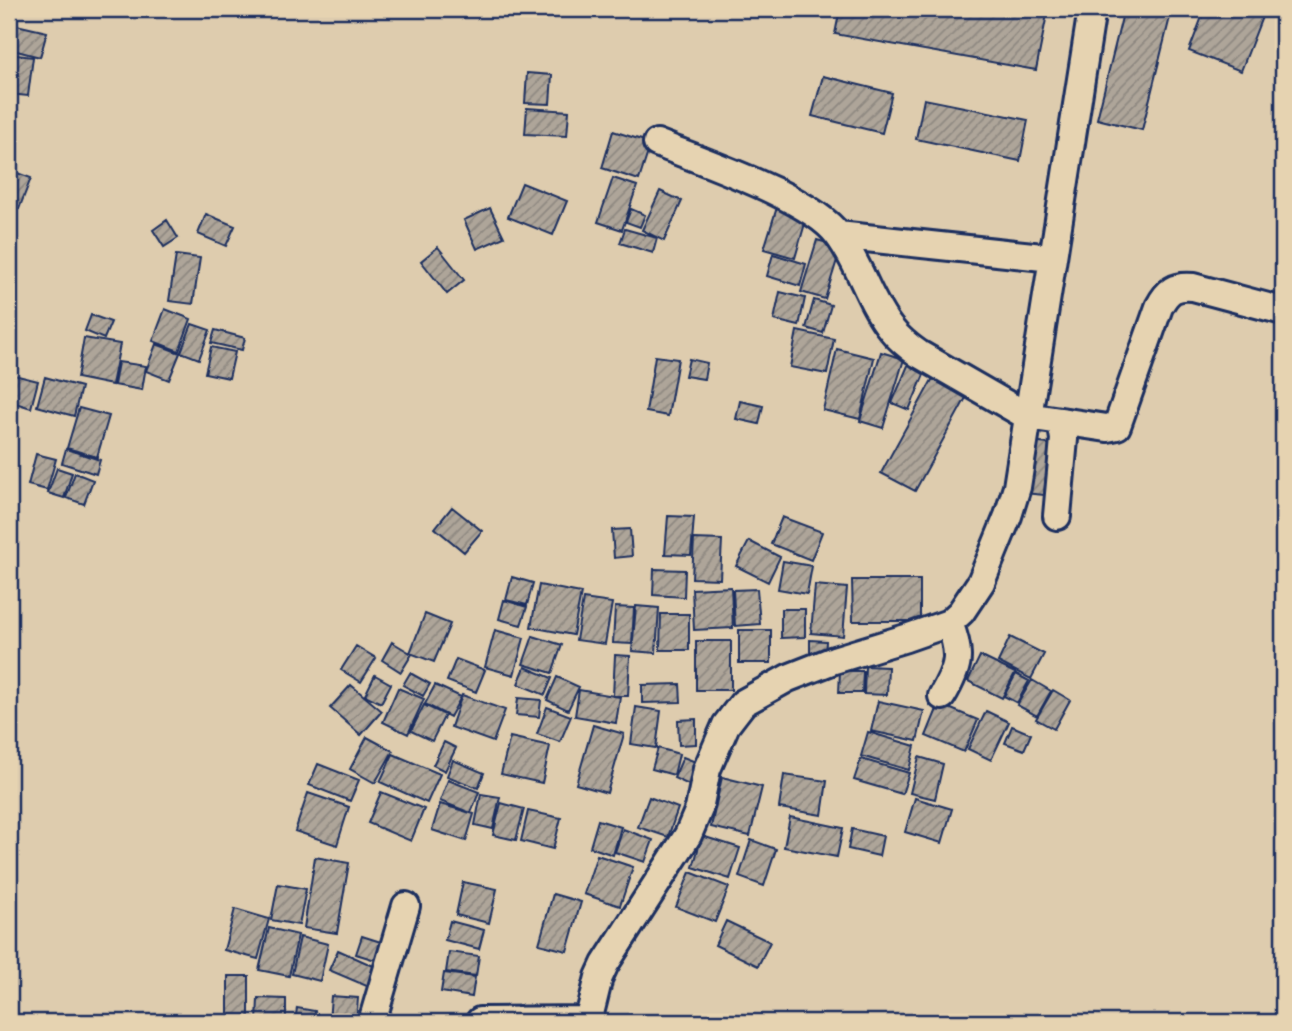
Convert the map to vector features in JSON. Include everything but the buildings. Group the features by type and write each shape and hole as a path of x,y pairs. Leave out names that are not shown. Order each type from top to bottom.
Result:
{"street":[{"path":"480,1021 588,1021 605,964 677,853 694,821 707,769 719,739 743,703 788,678 834,660 906,639 948,623 972,598 990,564 1017,487 1092,9"},
{"path":"657,143 762,186 821,218 838,235 889,328 903,342 919,354 1027,416 1111,428 1119,424 1159,307 1167,292 1180,286 1283,311"},
{"path":"838,235 1052,258"},
{"path":"1057,516 1064,439 1060,421"},
{"path":"942,696 956,672 958,662 955,638 948,623"},
{"path":"372,1022 406,906"}]}
